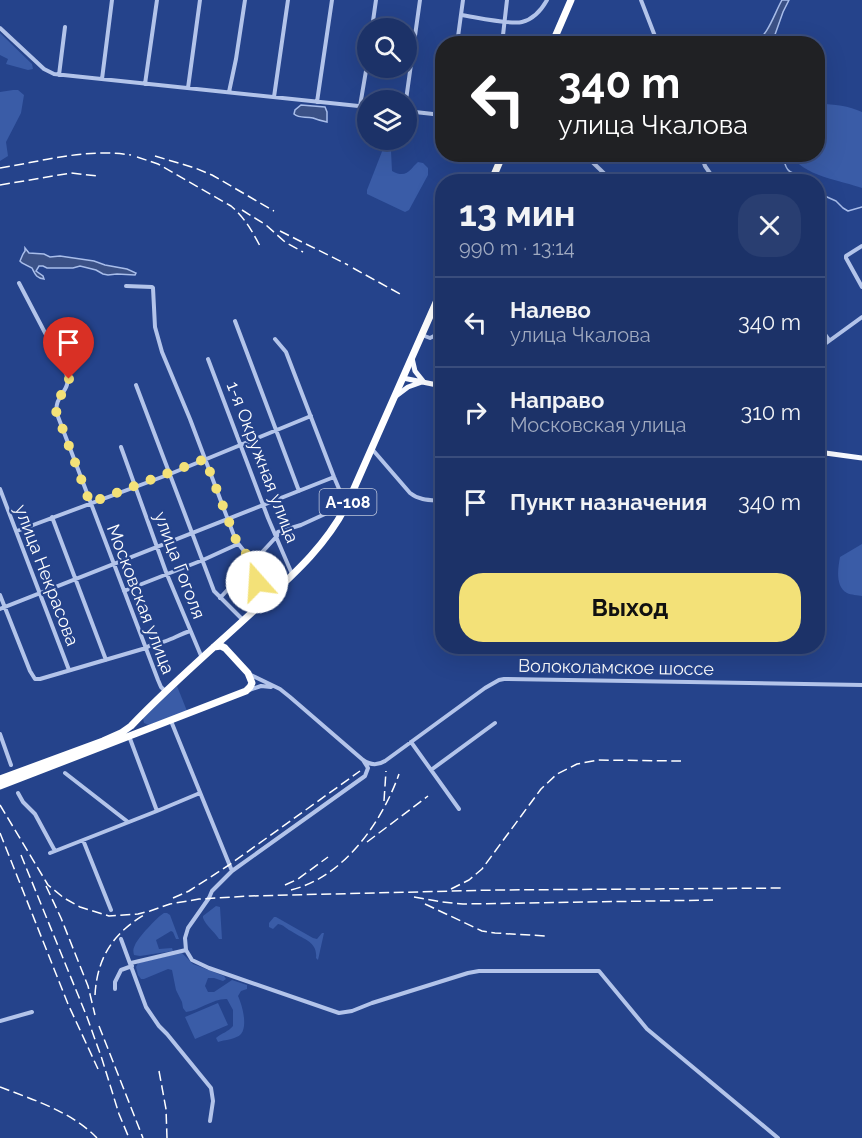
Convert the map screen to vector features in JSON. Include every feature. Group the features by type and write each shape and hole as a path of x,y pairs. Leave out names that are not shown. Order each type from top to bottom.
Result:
{"highway":[{"path":"555,36 571,0"},
{"name":"А-108","path":"0,786 121,733 131,726 321,546 348,502 435,304"},
{"path":"225,637 225,648"},
{"path":"214,647 225,648 248,673 252,682 246,691"},
{"name":"А-108","path":"0,779 99,748 246,691"},
{"path":"141,716 142,725 149,729"}],"main road":[{"path":"412,357 415,371 424,382"},
{"path":"403,378 435,384"},
{"path":"395,398 408,387 424,382"},
{"path":"825,453 862,458"}],"street":[{"path":"102,79 112,0"},
{"path":"145,84 157,0"},
{"path":"188,88 200,0"},
{"path":"229,92 245,0"},
{"path":"274,97 288,0"},
{"path":"317,102 332,0"},
{"path":"373,18 376,0"},
{"path":"407,90 420,0"},
{"path":"458,36 463,0"},
{"path":"503,36 507,0"},
{"path":"461,15 517,22 527,20 536,14 547,0"},
{"path":"641,0 655,36"},
{"path":"59,75 65,27"},
{"path":"0,28 44,69 59,75 357,106"},
{"path":"417,112 435,114"},
{"path":"592,162 605,174"},
{"path":"862,246 846,258 862,287"},
{"name":"Московская улица","path":"19,283 69,379 68,386 57,400 56,411 161,687 167,692"},
{"path":"126,286 153,287 156,333 162,352 238,544 253,562 264,601"},
{"path":"825,343 862,317"},
{"path":"235,321 299,491"},
{"path":"422,335 430,338 435,336"},
{"path":"825,335 829,340"},
{"path":"275,339 286,352 334,477 342,496 348,502"},
{"name":"1-я Окружная улица","path":"208,359 293,574"},
{"path":"136,385 214,591 244,620"},
{"path":"17,531 170,474 311,416"},
{"name":"улица Гоголя","path":"121,447 167,574 202,658"},
{"path":"372,448 415,497 435,500"},
{"path":"2,608 334,477"},
{"name":"улица Некрасова","path":"0,489 69,670"},
{"path":"220,598 277,536 278,532 325,514"},
{"path":"52,517 106,660"},
{"path":"124,591 238,544"},
{"path":"0,595 2,608 35,679 146,648 190,631"},
{"path":"248,673 280,689 363,760 372,764 380,764"},
{"name":"Волоколамское шоссе","path":"186,950 186,934 191,924 212,891 232,871 485,688 500,680 862,685"},
{"path":"246,691 264,686 280,689"},
{"path":"171,720 232,871"},
{"path":"431,770 495,723"},
{"path":"0,734 10,765"},
{"path":"129,736 157,811"},
{"path":"411,742 459,809"},
{"path":"363,760 368,768 365,776"},
{"path":"65,773 129,822"},
{"path":"18,793 35,814 53,852 200,793"},
{"path":"83,840 111,910"},
{"path":"122,939 146,1007 211,1088 213,1101 210,1121"},
{"path":"115,989 115,982 121,970 132,964 186,950 197,964 333,1012 345,1012 479,971 599,971 647,1029 778,1138"},
{"path":"0,1021 32,1012"}],"shaded area":[{"path":"782,0 789,0 774,36 763,36"},
{"path":"0,33 32,64 33,69 28,70 6,64 8,59 0,55"},
{"path":"18,90 24,95 21,113 6,142 8,156 0,161 0,92"},
{"path":"825,104 862,112 862,188 804,168 797,162 825,162"},
{"path":"301,105 325,107 327,122 296,116 295,110"},
{"path":"383,150 391,151 392,171 397,173 404,174 418,162 428,168 428,175 409,210 405,212 367,194"},
{"path":"25,248 29,253 94,261 136,273 135,275 108,275 80,266 47,268 39,266 36,271 44,279 20,261"},
{"path":"862,544 862,596 849,594 843,590 838,572 840,557"},
{"path":"177,686 187,711 149,725 144,723 143,718"},
{"path":"216,906 220,907 222,939 219,939 203,918"},
{"path":"164,913 170,915 179,939 176,939 171,931 156,940 159,949 172,948 173,951 134,955 137,942"},
{"path":"274,917 313,938 317,939 324,933 318,960 312,944 308,941 280,924 273,929 269,927"},
{"path":"182,953 193,964 224,976 226,979 223,981 208,978 205,986 208,992 214,992 232,980 247,985 247,989 241,991 238,996 244,1020 243,1030 239,1036 218,1042 216,1038 233,1026 233,1010 227,999 217,1000 186,1012 176,990 172,970 168,969 144,979 138,975 136,967 138,963"},
{"path":"218,1003 228,1025 195,1039 185,1017"}],"waterway":[{"path":"784,162 786,168 795,174"},
{"path":"825,196 836,201 848,211 862,207"}],"railway":[{"path":"0,168 82,154 131,155"},
{"path":"155,156 212,175 274,211"},
{"path":"137,157 158,164 231,206 244,220 260,246"},
{"path":"0,185 71,173 98,176"},
{"path":"242,210 266,225 285,242 303,252"},
{"path":"280,231 348,265"},
{"path":"353,268 402,295"},
{"path":"451,889 469,880 482,869 541,789 557,774 577,764 598,760 681,761"},
{"path":"173,898 189,891 229,865 360,771"},
{"path":"384,801 386,771"},
{"path":"291,890 328,873 358,845 382,811 399,774"},
{"path":"367,842 428,796"},
{"path":"0,805 48,885 80,907 109,916 138,914 170,904 199,899 250,896 496,890 785,888"},
{"path":"0,833 68,1004 98,1069"},
{"path":"21,855 87,1017 129,1138"},
{"path":"285,885 298,879 328,857"},
{"path":"46,886 88,986 95,1015"},
{"path":"414,897 463,904 713,900"},
{"path":"425,904 482,931 546,936"},
{"path":"95,995 99,970 108,949 123,930 144,915"},
{"path":"99,1026 143,1138"},
{"path":"159,1071 166,1109 167,1138"},
{"path":"0,1087 64,1114 97,1138"}],"route":[{"path":"69,379 68,386 57,400 56,411 90,503 205,459 236,540 253,562 257,582"}]}
